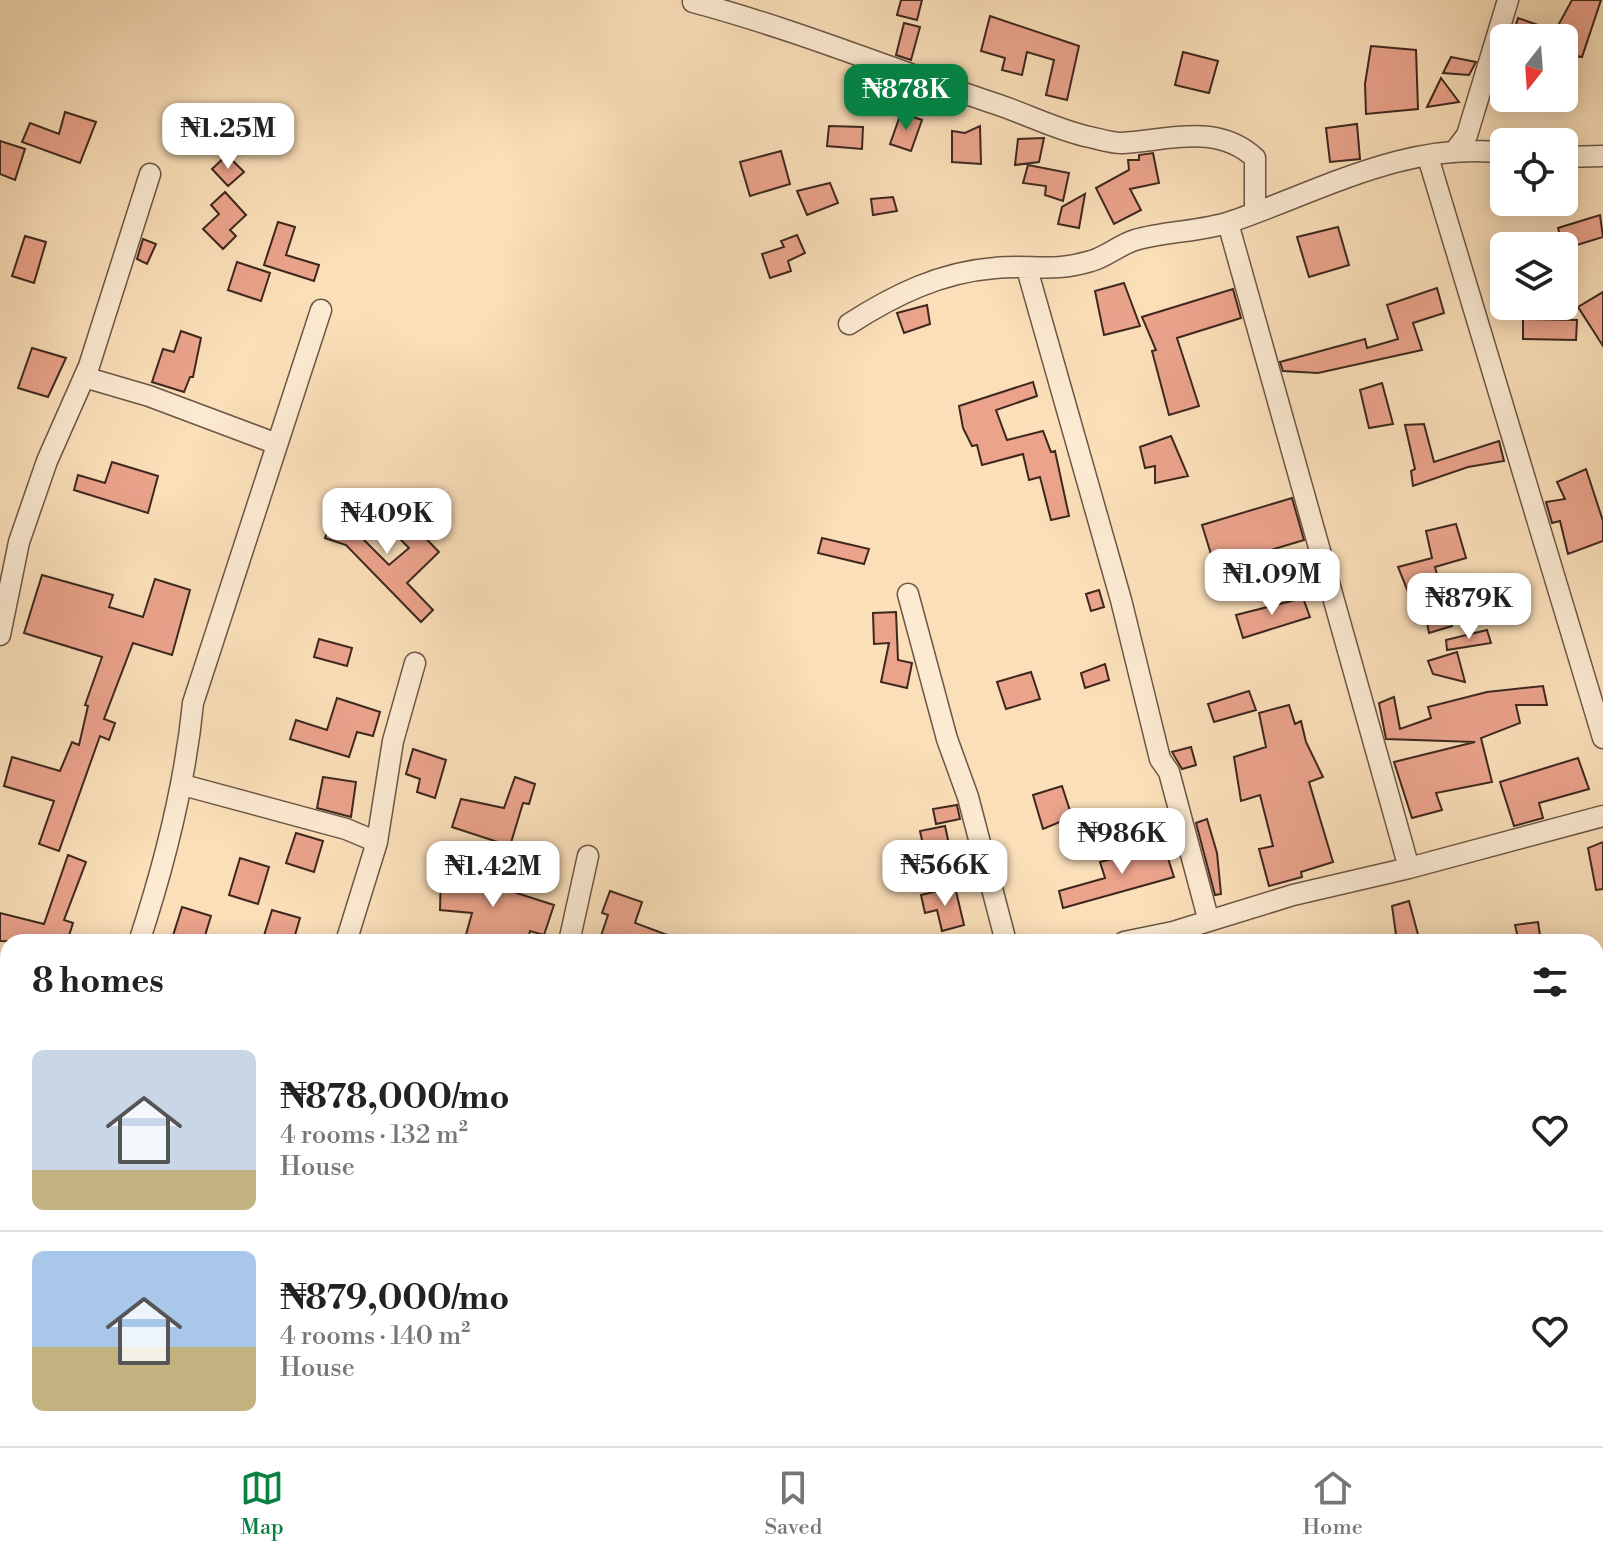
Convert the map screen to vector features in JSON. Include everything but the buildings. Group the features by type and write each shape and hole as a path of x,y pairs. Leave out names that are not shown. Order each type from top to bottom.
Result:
{"street":[{"path":"849,324 877,306 952,273 997,267 1068,267 1095,260 1138,239 1228,223 1361,171 1454,152 1471,142 1508,0"},
{"path":"693,2 791,30 926,83 1075,133 1119,143 1161,136 1207,137 1244,147 1255,158 1255,212"},
{"path":"1471,142 1490,148"},
{"path":"1578,157 1603,156"},
{"path":"1428,157 1603,738"},
{"path":"0,635 19,542 47,461 84,377 150,174"},
{"path":"1228,223 1409,868"},
{"path":"1027,269 1121,600 1160,759 1169,772 1208,918"},
{"path":"142,934 161,875 183,785 193,703 321,310"},
{"path":"84,377 149,396 277,444"},
{"path":"908,594 947,739 968,797 1004,934"},
{"path":"348,934 377,842 393,741 415,663"},
{"path":"183,785 346,829 377,842"},
{"path":"1179,934 1208,918 1603,816"},
{"path":"571,934 588,856"}]}
